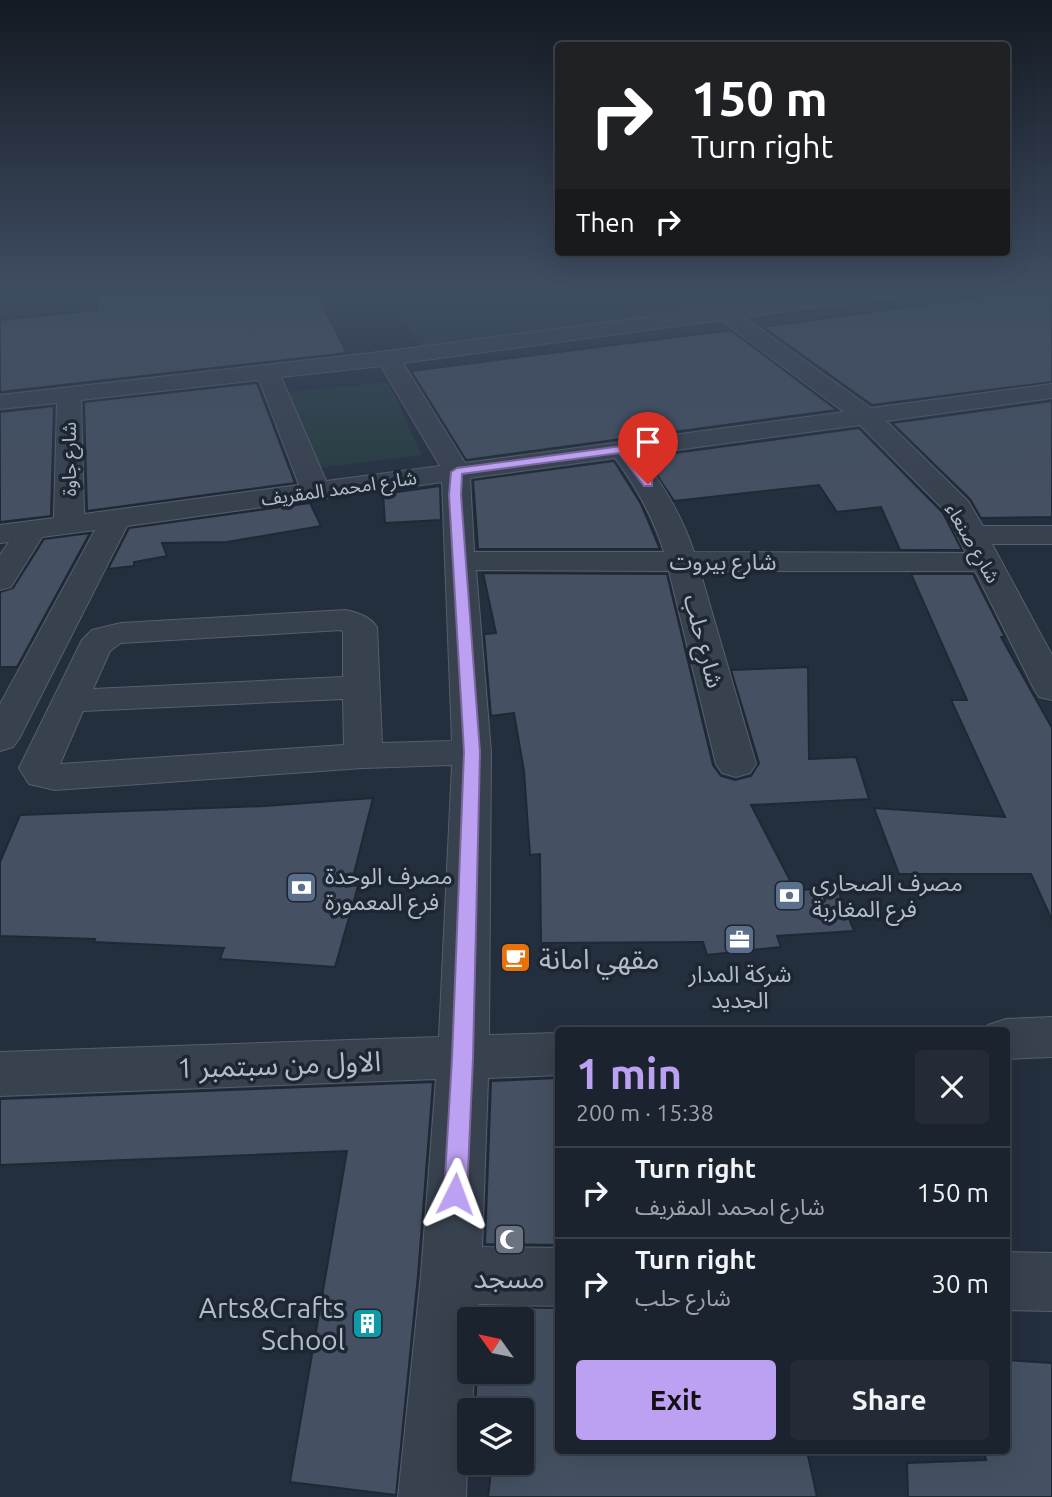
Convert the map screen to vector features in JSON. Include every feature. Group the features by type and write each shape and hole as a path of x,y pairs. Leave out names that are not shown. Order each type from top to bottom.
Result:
{"street":[{"path":"0,402 352,362"},
{"path":"390,362 457,472 455,495 472,752 463,1058 451,1276 432,1497"},
{"name":"شارع صنعاء","path":"792,362 866,416 958,507 1052,689"},
{"path":"267,371 316,491"},
{"name":"شارع امحمد المقريف","path":"0,534 1052,391"},
{"name":"شارع جاوة","path":"69,394 69,524"},
{"name":"شارع حلب","path":"622,449 648,484 665,514 682,561 736,764"},
{"path":"0,739 116,518"},
{"path":"0,580 32,529"},
{"name":"شارع بيروت","path":"461,561 682,561 979,549 1052,535"},
{"path":"363,756 360,627 346,620 121,633 104,637 94,647 39,768 43,775 55,777 363,756 472,752"},
{"path":"70,701 360,687"},
{"path":"1010,1039 1052,1037"},
{"name":"الاول من سبتمبر 1","path":"0,1074 555,1054"},
{"path":"451,1276 555,1277"},
{"path":"1010,1281 1052,1282"}],"green space":[{"path":"388,382 422,455 310,469 288,392"}],"building":[{"path":"0,362 268,362 0,392"},
{"path":"483,362 773,362 837,410 466,460 411,371"},
{"path":"812,362 1052,362 1052,382 872,405"},
{"path":"257,383 295,483 87,511 84,402"},
{"path":"1052,401 1052,517 981,518 970,499 892,423"},
{"path":"54,406 51,516 0,522 0,412"},
{"path":"859,428 943,513 962,550 900,550 881,507 837,512 819,485 674,501 645,457"},
{"path":"614,461 641,504 660,549 478,549 473,480"},
{"path":"440,486 441,520 385,523 383,494"},
{"path":"310,503 321,526 227,542 162,543 167,556 134,562 134,566 108,569 129,528"},
{"path":"90,533 17,667 0,667 0,592 13,588 44,539"},
{"path":"483,573 667,574 713,765 721,776 735,780 751,776 759,763 731,670 808,667 809,759 856,757 869,799 751,805 795,890 837,888 854,931 777,936 781,947 707,955 703,942 541,943 540,854 530,855 524,771 514,713 491,716 484,634 496,633"},
{"path":"911,574 973,574 1005,637 1001,637 1052,728 1052,920 1031,874 899,874 874,808 1005,817 951,700 967,700"},
{"path":"373,798 351,885 358,886 335,967 220,959 224,948 0,936 0,862 20,815 265,806"},
{"path":"555,1078 555,1245 485,1244 491,1081"},
{"name":"Arts&Crafts School","path":"433,1082 418,1275 396,1495 290,1482 347,1151 0,1165 0,1099"},
{"path":"534,1308 555,1308 555,1454 808,1454 817,1497 488,1497 491,1475 534,1475 534,1398 476,1398 476,1384 534,1384"},
{"path":"1010,1360 1052,1363 1052,1497 908,1497 907,1463 986,1460 985,1454 1010,1454"}],"place":[{"name":"مصرف الوحدة فرع المعمورة","path":"302,888"},
{"name":"مصرف الصحاري فرع المغاربة","path":"789,895"},
{"name":"شركة المدار الجديد","path":"740,939"},
{"name":"مقهي امانة","path":"516,958"},
{"name":"مسجد","path":"509,1240"},
{"name":"Arts&Crafts School","path":"368,1323"}],"route":[{"path":"455,1194 463,1058 472,752 455,495 457,472 622,449 648,484"}]}
